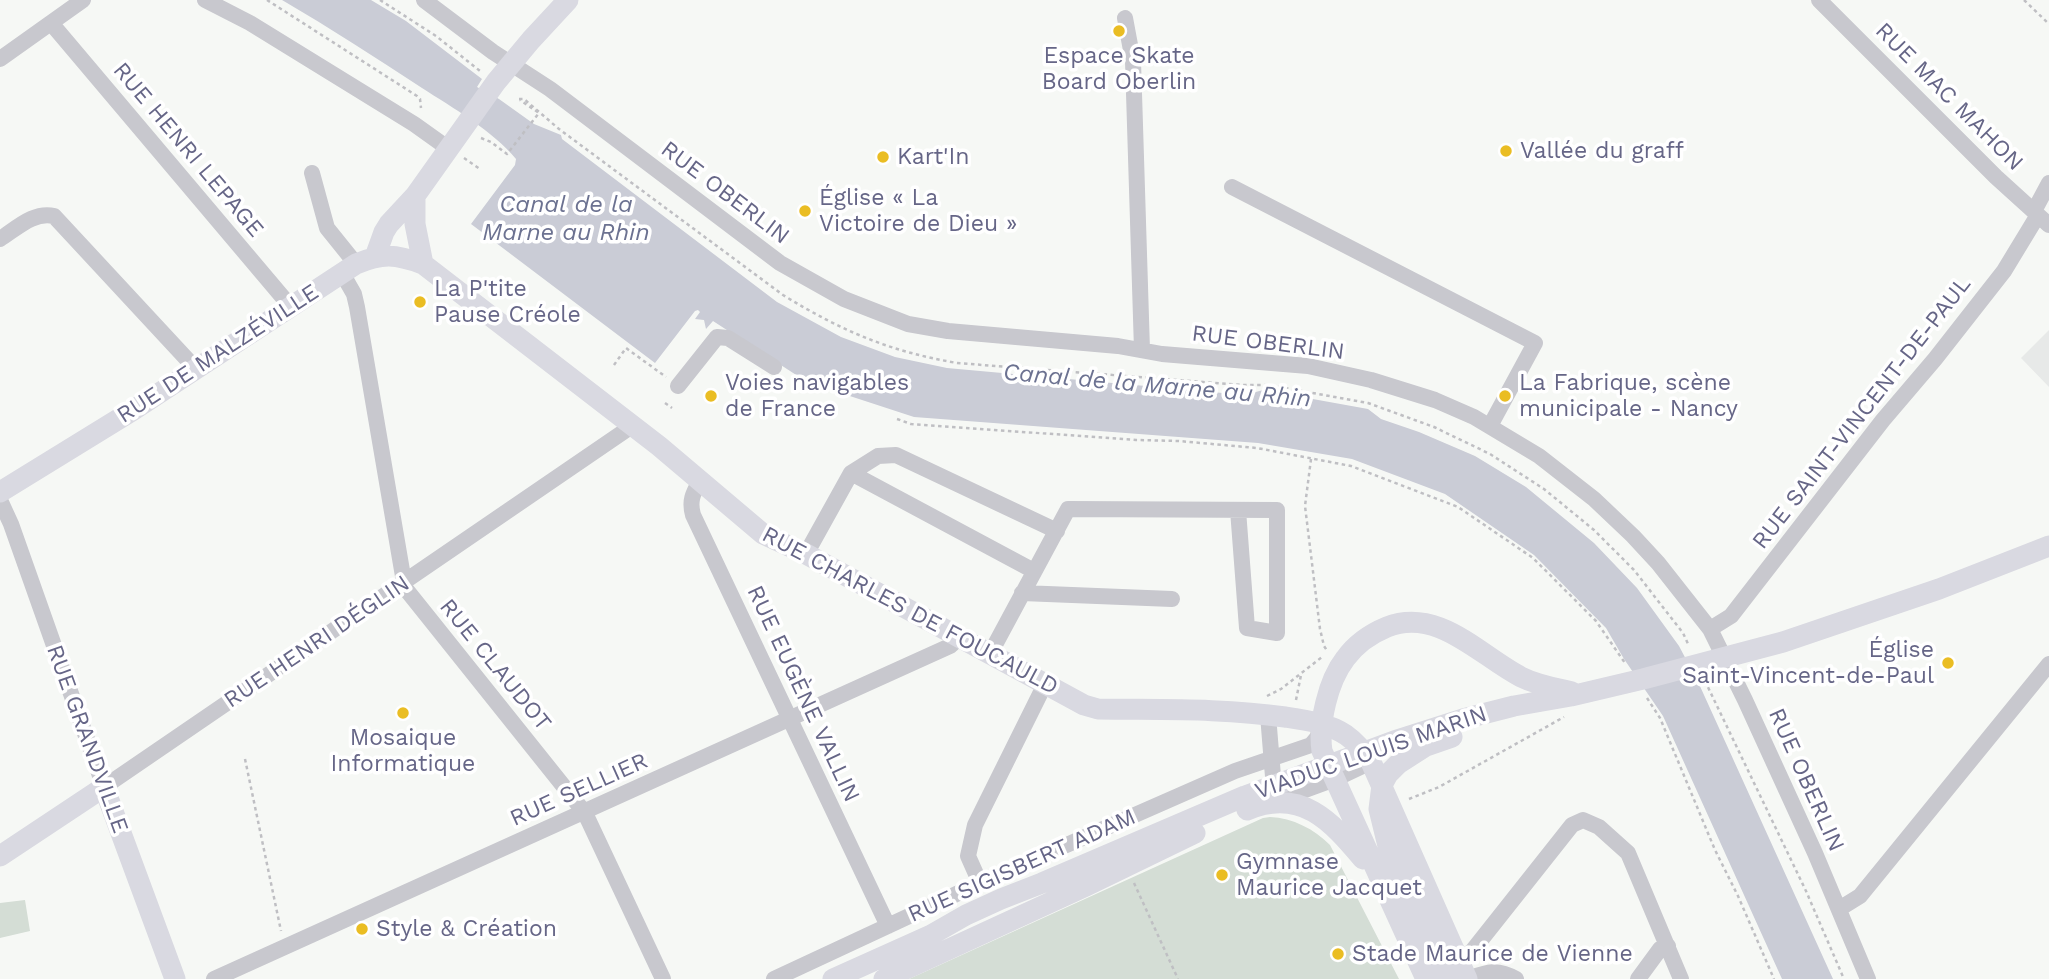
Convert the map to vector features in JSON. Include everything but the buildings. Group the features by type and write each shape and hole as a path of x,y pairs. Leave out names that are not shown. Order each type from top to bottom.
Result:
{"main road":[{"path":"357,265 415,196 511,64 567,0"},
{"path":"415,196 415,224 423,264"},
{"name":"RUE CHARLES DE FOUCAULD","path":"357,265 393,256 423,264 632,426 763,534 806,554 1084,705 1098,709 1237,711 1322,725 1345,735 1371,762"},
{"name":"RUE DE MALZÉVILLE","path":"0,492 357,265"},
{"name":"VIADUC LOUIS MARIN","path":"833,979 1000,899 1245,796 1394,741 1514,706 1575,701 1783,642 1939,589 2049,546"},
{"path":"1426,979 1322,751 1322,725 1335,676 1341,664 1349,653 1378,631 1408,622 1430,624 1446,630 1521,677 1575,701"},
{"path":"1460,975 1383,834 1378,809 1382,785 1398,764 1426,746 1575,701"},
{"path":"1371,762 1460,975"},
{"name":"RUE HENRI DÉGLIN","path":"0,856 104,787"},
{"name":"RUE GRANDVILLE","path":"104,787 175,979"},
{"path":"1275,801 1288,802 1325,818 1338,829 1382,881"},
{"name":"RUE SIGISBERT ADAM","path":"884,979 1191,835 1256,806 1275,801"}],"street":[{"path":"0,59 83,0"},
{"path":"205,0 250,23 414,124 449,149"},
{"name":"RUE OBERLIN","path":"424,0 550,89 780,263 844,299 908,324 948,331 1118,346 1162,354 1308,366 1371,380 1435,400 1490,426 1539,456 1594,499 1658,563 1710,629 1745,700 1868,979"},
{"name":"RUE MAC MAHON","path":"1819,0 1996,177 2040,217"},
{"path":"1125,18 1133,61 1142,350"},
{"name":"RUE HENRI LEPAGE","path":"51,23 290,307"},
{"name":"RUE CLAUDOT","path":"312,173 327,228 357,265 354,294 405,588 584,813 663,979"},
{"name":"RUE SAINT-VINCENT-DE-PAUL","path":"1710,629 1731,616 1883,420 2004,271 2040,217 2049,183"},
{"path":"1232,187 1535,343 1490,426"},
{"path":"0,239 37,215 54,216 196,369"},
{"path":"678,386 717,337 728,338 774,367"},
{"name":"RUE HENRI DÉGLIN","path":"104,787 632,426"},
{"path":"806,554 851,473 878,456 896,455 1057,531"},
{"path":"851,473 1034,570"},
{"name":"RUE EUGÈNE VALLIN","path":"700,481 692,495 690,506 693,515 888,926"},
{"name":"RUE GRANDVILLE","path":"0,500 11,524 104,787"},
{"path":"990,654 1068,509 1277,510 1277,633 1247,628 1238,510"},
{"path":"1022,593 1172,599"},
{"name":"RUE SELLIER","path":"215,979 789,720 950,646 960,638"},
{"path":"1839,909 1860,896 2049,664"},
{"path":"980,883 968,856 975,825 1045,684"},
{"path":"1268,715 1275,801 1335,779 1371,762"},
{"name":"RUE SIGISBERT ADAM","path":"774,979 980,883 1235,771 1311,745 1322,725"},
{"path":"1460,975 1469,955 1572,825 1583,820 1599,827 1628,853 1681,979"},
{"path":"1638,979 1660,949 1668,946"},
{"path":"1460,975 1497,971 1516,979"}],"path":[{"path":"267,0 417,96 422,105 414,124"},
{"path":"380,0 436,36 493,87"},
{"path":"2024,0 2049,24"},
{"path":"491,142 507,154 537,116 538,113 519,99 524,99 559,129 783,295 817,316 869,341 926,358 957,363 1269,385 1368,402 1434,427 1490,454 1544,489 1594,530 1634,570 1683,633 1688,645"},
{"path":"614,365 626,348 678,386"},
{"path":"665,402 673,408"},
{"path":"897,419 911,424 1136,440 1179,440 1257,448 1351,466 1458,507 1533,558 1604,629 1629,671"},
{"path":"1237,711 1281,689 1328,652 1320,629 1305,506 1311,458"},
{"path":"1296,702 1301,674"},
{"path":"1704,678 1806,891 1844,979"},
{"path":"1645,694 1660,718 1715,850 1774,979"},
{"path":"1390,807 1439,787 1575,701"},
{"path":"246,759 282,937"},
{"path":"1133,883 1178,979"}],"shaded area":[{"path":"2049,330 2049,387 2021,358"},
{"path":"1270,817 1303,825 1330,845 1399,979 909,979 1263,818"},
{"path":"25,900 30,931 0,938 0,903"}],"water":[{"name":"Canal de la Marne au Rhin","path":"282,0 371,0 406,21 482,79 477,87 534,124 561,135 562,139 777,302 841,337 895,357 947,368 1245,395 1263,390 1368,409 1381,419 1475,456 1526,487 1594,543 1637,588 1679,646 1699,684 1833,979 1782,979 1663,716 1606,628 1534,555 1445,494 1352,459 1258,443 914,417 807,382 713,321 706,329 704,320 695,319 700,312 698,310 655,363 471,224 515,165 516,159 507,149 459,112"}],"place":[{"name":"Espace Skate Board Oberlin","path":"1119,31"},
{"name":"Vallée du graff","path":"1506,151"},
{"name":"Kart'In","path":"883,157"},
{"name":"Église « La Victoire de Dieu »","path":"805,211"},
{"name":"La P'tite Pause Créole","path":"420,302"},
{"name":"Voies navigables de France","path":"711,396"},
{"name":"La Fabrique, scène municipale - Nancy","path":"1505,396"},
{"name":"Église Saint-Vincent-de-Paul","path":"1948,663"},
{"name":"Mosaique Informatique","path":"403,713"},
{"name":"Gymnase Maurice Jacquet","path":"1222,875"},
{"name":"Style & Création","path":"362,929"},
{"name":"Stade Maurice de Vienne","path":"1338,954"}]}
